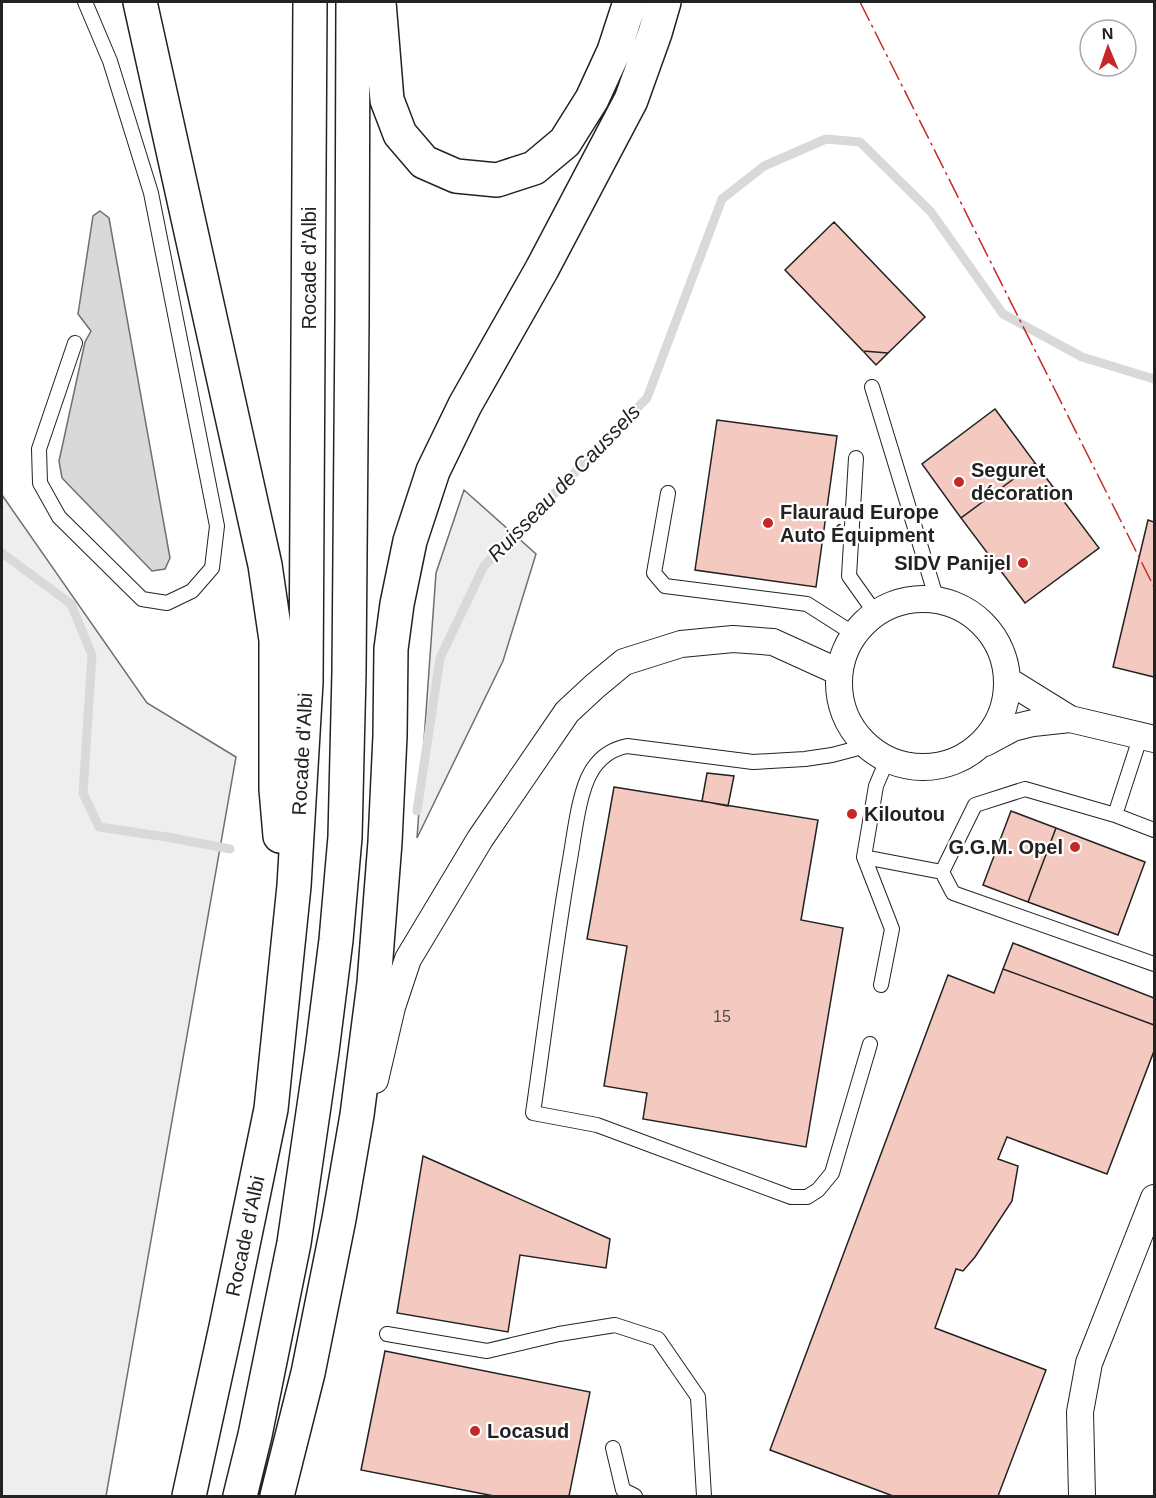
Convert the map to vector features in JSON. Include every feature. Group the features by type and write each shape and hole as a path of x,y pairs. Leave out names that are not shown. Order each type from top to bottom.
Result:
{"highway":[{"path":"140,2 265,565 276,640 276,789 280,838 294,886"},
{"name":"Rocade d'Albi","path":"189,1497 271,1109 294,886 306,682 310,2"},
{"path":"240,1497 294,1244 332,974 345,837 349,636 353,2"},
{"path":"379,2 387,100 400,134 424,162 456,176 496,180 534,168 565,142 592,99 614,51 630,2"},
{"path":"277,1497 308,1373 339,1219 357,1114 374,983 385,842 391,649 397,604 410,541 433,471 465,405 542,269 631,100 664,2"}],"street":[{"path":"937,600 967,612 991,634 1005,664 1006,695 1000,716 989,735 966,756 936,767 911,767 876,754 855,733 846,720 841,704 838,688 839,672 847,645 854,634 876,614 905,601 937,600"},
{"path":"357,1114 370,1098 392,1007 408,959 480,839 567,712 588,692 624,662 681,644 733,639 773,642 839,672"},
{"path":"1007,680 1070,719 1148,737"},
{"path":"980,745 1012,728 1070,719"},
{"path":"1082,1497 1080,1412 1089,1363 1155,1198"}],"lane":[{"path":"75,343 39,449 40,483 59,517 142,599 166,603 192,591 212,568 217,526 151,193 110,61 85,2"},
{"path":"872,387 937,600"},
{"path":"856,458 849,576 876,614"},
{"path":"668,493 654,573 665,586 807,604 854,634"},
{"path":"1115,815 1148,737"},
{"path":"866,746 805,759 753,762 627,746 615,748 597,763 590,774 581,799 576,826 561,913 533,1113 597,1125 791,1197 807,1197 818,1190 832,1173 870,1044"},
{"path":"881,986 892,929 864,857 876,786 887,760"},
{"path":"942,873 975,805 1026,789 1115,815 1155,830"},
{"path":"864,857 942,873 953,893 1155,964"},
{"path":"387,1334 487,1351 559,1334 615,1325 658,1339 699,1397 704,1497"},
{"path":"613,1448 623,1490 635,1497"}],"shaded area":[{"path":"100,211 109,218 170,558 165,569 152,571 62,478 59,461 85,342 91,331 78,314 93,216"},
{"path":"464,490 536,554 503,661 417,838 436,573"},
{"path":"2,495 147,703 236,757 106,1496 2,1496"}],"building":[{"path":"834,222 925,317 888,353 863,351 785,270"},
{"path":"863,351 888,353 876,365"},
{"path":"995,409 1035,463 961,518 922,464"},
{"path":"717,420 837,436 816,587 695,570"},
{"path":"1035,463 1099,548 1025,603 961,518"},
{"path":"1148,520 1154,522 1154,677 1113,667"},
{"path":"707,773 734,776 728,806 702,801"},
{"path":"614,787 818,820 801,920 843,928 806,1147 643,1119 647,1093 604,1086 627,946 587,939"},
{"path":"1011,811 1056,828 1028,902 983,885"},
{"path":"1056,828 1145,862 1118,935 1028,902"},
{"path":"1013,943 1154,998 1154,1025 1003,969"},
{"path":"1003,969 1154,1025 1154,1051 1107,1174 1007,1137 998,1159 1018,1166 1012,1201 975,1257 963,1271 956,1269 935,1328 1046,1370 998,1496 893,1496 770,1450 948,975 994,993"},
{"path":"423,1156 610,1239 606,1268 520,1255 508,1332 397,1313"},
{"name":"Locasud","path":"385,1351 590,1392 569,1496 494,1496 361,1470"}],"waterway":[{"name":"Ruisseau de Caussels","path":"417,811 440,658 484,566 647,398 722,199 764,166 826,139 860,142 931,212 1003,314 1082,357 1154,379"},
{"name":"Ruisseau de Caussels","path":"2,553 71,604 92,655 83,793 99,827 230,849"}],"power":[{"path":"860,2 1154,587"}],"place":[{"name":"Seguret décoration","path":"959,482"},
{"name":"Flauraud Europe Auto Équipment","path":"768,523"},
{"name":"SIDV Panijel","path":"1023,563"},
{"name":"Kiloutou","path":"852,814"},
{"name":"G.G.M. Opel","path":"1075,847"},
{"name":"Locasud","path":"475,1431"}]}
